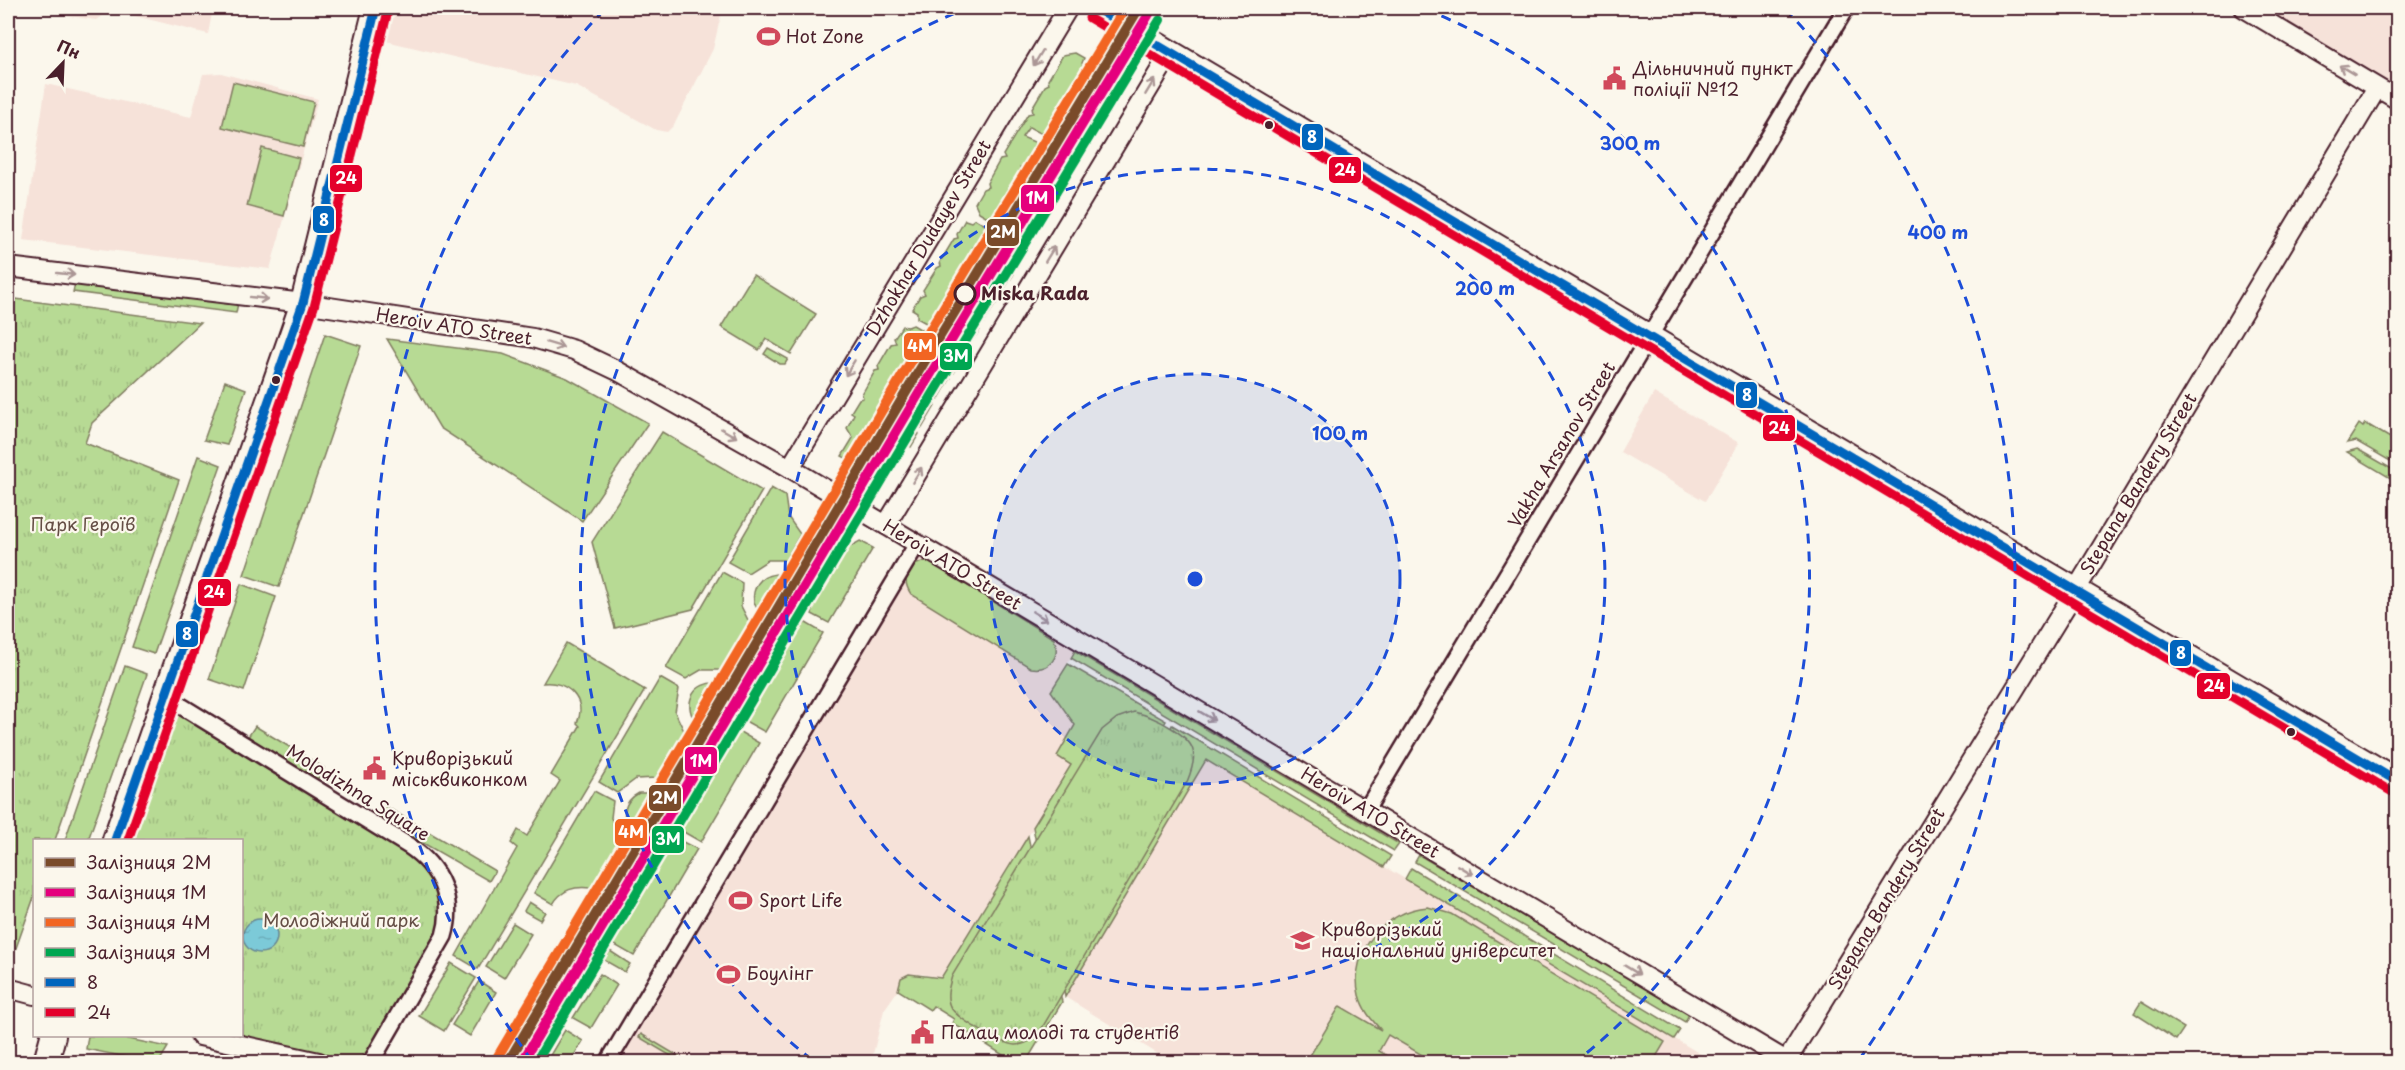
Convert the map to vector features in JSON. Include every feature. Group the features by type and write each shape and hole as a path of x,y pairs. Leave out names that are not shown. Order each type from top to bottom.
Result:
{"main road":[{"path":"116,839 303,303 376,8"},
{"path":"1095,8 1128,16 1171,52 2397,782"},
{"path":"46,1062 52,1037"}],"street":[{"name":"Dzhokhar Dudayev Street","path":"790,468 1068,8"},
{"name":"Vakha Arsanov Street","path":"1366,810 1846,8"},
{"path":"2244,8 2397,100"},
{"path":"886,525 1171,52"},
{"name":"Stepana Bandery Street","path":"1787,1062 2075,591 2377,88"},
{"name":"Heroiv ATO Street","path":"8,267 303,303 509,333 574,350 671,400 790,468 1787,1062"},
{"path":"608,1062 917,544"},
{"name":"Molodizhna Square","path":"165,696 410,846 421,854 438,874 448,901 449,914 444,936 371,1062"},
{"path":"8,988 33,995"},
{"path":"209,1037 319,1062"}],"shaded area":[{"path":"17,8 213,8 208,34 111,10 96,20"},
{"path":"376,8 726,8 721,15 713,49 674,125 667,132 656,130 576,86 369,37"},
{"path":"2269,8 2397,8 2397,100 2262,18"},
{"path":"221,73 318,99 270,269 23,240 46,84 191,117 203,74"},
{"path":"1654,393 1739,443 1705,501 1620,452"},
{"path":"917,544 1081,641 1051,691 1075,725 1057,755 1072,765 941,978 921,974 901,978 898,990 884,1010 873,1054 861,1062 608,1062"},
{"name":"Криворізький національний університет","path":"1206,760 1714,1062 1171,1062 1065,997"}],"green space":[{"path":"1075,53 1084,58 1082,63 1085,74 1050,133 1044,135 1029,127 1022,137 1039,144 1039,150 1030,165 1020,167 1019,174 1022,178 1013,194 1004,196 1002,203 1005,207 996,222 979,212 975,203 983,189 988,187 987,183 1000,160 1005,159 1003,155 1028,114 1033,113 1032,108 1045,86 1049,84 1048,80 1063,55"},
{"path":"1109,73 1118,78 1122,89 1108,114 1104,116 1105,120 1092,143 1087,144 1088,148 1063,189 1059,190 1060,195 1047,217 1042,219 1044,223 1035,238 1029,237 1024,240 1006,228 1016,213 1025,211 1027,206 1023,200 1033,184 1042,183 1044,178 1041,171 1049,157 1055,154 1069,165 1074,154 1060,145 1060,139 1095,80"},
{"path":"233,82 314,102 303,147 222,127"},
{"path":"262,148 299,158 284,216 247,206"},
{"path":"975,219 992,229 983,244 978,243 972,247 976,257 967,272 959,272 956,276 959,285 950,300 940,301 938,306 942,313 933,327 917,318 917,312 912,309 920,296 925,294 923,290 937,268 941,266 940,262 954,239 958,238 957,234 965,220 971,222"},
{"path":"1002,235 1021,246 1020,252 1024,256 1017,268 1013,269 1014,274 1000,296 996,297 997,302 983,324 979,326 980,330 972,342 967,341 962,344 944,333 952,319 962,317 964,312 960,306 969,291 979,289 977,278 985,263 995,261 996,254 993,250"},
{"path":"753,275 816,314 791,354 766,339 759,350 721,327"},
{"path":"75,283 238,303 236,313 73,292"},
{"name":"Парк Героїв","path":"8,298 200,323 92,423 85,443 179,480 55,839 33,839 33,900 16,948 8,945"},
{"path":"913,325 929,334 921,349 911,350 909,355 913,362 904,376 895,378 893,382 897,389 853,462 842,456 853,438 847,428 854,414 851,412 859,399 863,398 862,394 875,371 879,370 878,366 891,344 896,343 894,338 902,326"},
{"path":"325,334 361,346 279,587 244,575"},
{"path":"387,339 503,354 567,378 648,423 582,521 440,428"},
{"path":"940,340 958,351 961,361 954,373 950,374 951,378 938,400 934,401 935,406 922,428 917,429 919,434 911,447 904,443 897,455 884,456 874,474 863,468 907,395 917,394 918,389 915,382 924,368 931,368 935,364 931,355"},
{"path":"768,348 788,359 785,364 780,364 764,354"},
{"path":"225,381 246,389 227,445 204,440"},
{"path":"2365,423 2397,442 2397,465 2356,441 2347,443 2359,424 2363,427"},
{"path":"662,432 762,491 693,609 615,628 592,542"},
{"path":"2357,449 2397,472 2397,482 2347,452"},
{"path":"198,456 221,465 154,654 132,647"},
{"path":"771,488 785,496 788,517 800,534 785,560 768,560 748,573 728,562"},
{"path":"860,541 873,548 829,623 812,614 816,593 805,571 818,549 846,549"},
{"path":"928,561 1054,639 1056,652 1052,661 1044,667 1031,668 911,594 906,582 908,572 921,562"},
{"path":"722,572 742,583 741,606 749,622 720,670 701,670 686,679 666,668"},
{"path":"783,574 760,613 754,600 755,588 763,579"},
{"path":"795,581 801,595 798,609 788,618 773,620"},
{"path":"241,584 276,597 244,691 209,679"},
{"path":"806,623 823,633 765,732 747,722 749,697 740,681 757,652 755,651 740,678 735,675 742,659 745,660 755,638 757,639 762,631 773,635 785,634"},
{"path":"566,643 645,690 478,969 456,956 517,848 511,843 518,830 527,836 560,781 551,775 580,726 577,723 580,706 573,693 560,685 543,683"},
{"path":"1075,651 1399,844 1394,851 1071,658"},
{"path":"1068,664 1166,721 1157,737 1036,843 1033,827 1071,765 1057,756 1075,725 1051,691"},
{"path":"125,666 147,674 88,839 65,839"},
{"path":"660,678 679,689 675,712 684,731 656,778 636,779 617,793 599,782"},
{"path":"718,683 695,721 690,707 693,694 703,685"},
{"path":"730,691 736,705 732,718 722,726 707,729"},
{"name":"Молодіжний парк","path":"165,696 421,854 449,914 371,1062 319,1062 205,1037 243,1037 243,839 116,839"},
{"path":"1134,712 1165,724 1185,738 1193,750 1191,772 1039,1033 1028,1042 1019,1045 1009,1044 971,1025 955,1013 949,1004 948,996 952,976 1102,730 1117,718"},
{"path":"1172,725 1391,856 1384,867 1206,760 1065,997 1062,977"},
{"path":"255,726 324,768 316,782 246,740"},
{"path":"740,732 759,743 701,842 682,831 686,812 676,789 703,743 724,742"},
{"path":"685,734 690,737 686,743 688,745 664,781 659,778"},
{"path":"594,791 613,801 611,818 620,840 591,888 569,890 560,895 553,904 534,893"},
{"path":"639,793 653,793 630,830 625,819 625,809 630,800"},
{"path":"666,800 672,814 668,827 658,836 643,838"},
{"path":"383,805 495,871 489,881 376,816"},
{"path":"1028,836 1062,1002 1026,1062 1014,1062 952,1023 954,1019 933,1006 930,1010 898,990 901,978 909,974 941,978"},
{"path":"677,839 697,849 634,956 613,944 619,921 615,905 611,900 639,851 660,850"},
{"path":"1419,855 1689,1014 1685,1022 1415,862"},
{"path":"1411,868 1680,1030 1674,1039 1405,879"},
{"path":"529,902 545,912 540,920 524,911"},
{"path":"1428,907 1452,914 1665,1042 1653,1062 1434,1062 1388,1035 1379,1051 1398,1062 1306,1062 1340,1006 1381,1030 1368,1014 1359,995 1357,979 1359,963 1365,949 1385,925 1398,916"},
{"path":"513,923 531,934 504,978 486,967"},
{"path":"610,951 630,964 625,972 604,960"},
{"path":"451,963 476,978 444,1031 419,1016"},
{"path":"600,974 617,985 591,1028 573,1018"},
{"path":"479,981 496,992 470,1036 452,1025"},
{"path":"2141,1002 2184,1028 2176,1040 2134,1013"},
{"path":"565,1030 583,1041 570,1062 546,1062"},
{"path":"641,1034 688,1062 681,1062 639,1037"},
{"path":"88,1037 118,1037 168,1047 159,1062 86,1049"}],"water":[{"path":"260,919 272,924 277,936 272,948 260,953 248,948 243,936 248,924"}],"rail line":[{"name":"4М","path":"498,1056 901,378 1125,8"},
{"name":"2М","path":"508,1062 911,384 1139,8"},
{"name":"1М","path":"522,1062 921,390 1149,14"},
{"name":"3М","path":"536,1062 932,396 1160,20"}],"transit line":[{"name":"8","path":"115,839 303,303 376,8"},
{"name":"8","path":"1095,8 2398,782"},
{"name":"24","path":"128,839 314,307 388,11"},
{"name":"24","path":"1089,18 2392,792"}],"place":[{"name":"Hot Zone","path":"768,37"},
{"name":"Дільничний пункт поліції №12","path":"1615,79"},
{"name":"Miska Rada","path":"965,294"},
{"name":"Криворізький міськвиконком","path":"374,769"},
{"name":"Sport Life","path":"741,901"},
{"name":"Криворізький національний університет","path":"1303,940"},
{"name":"Боулінг","path":"729,974"},
{"name":"Палац молоді та студентів","path":"923,1033"}]}
